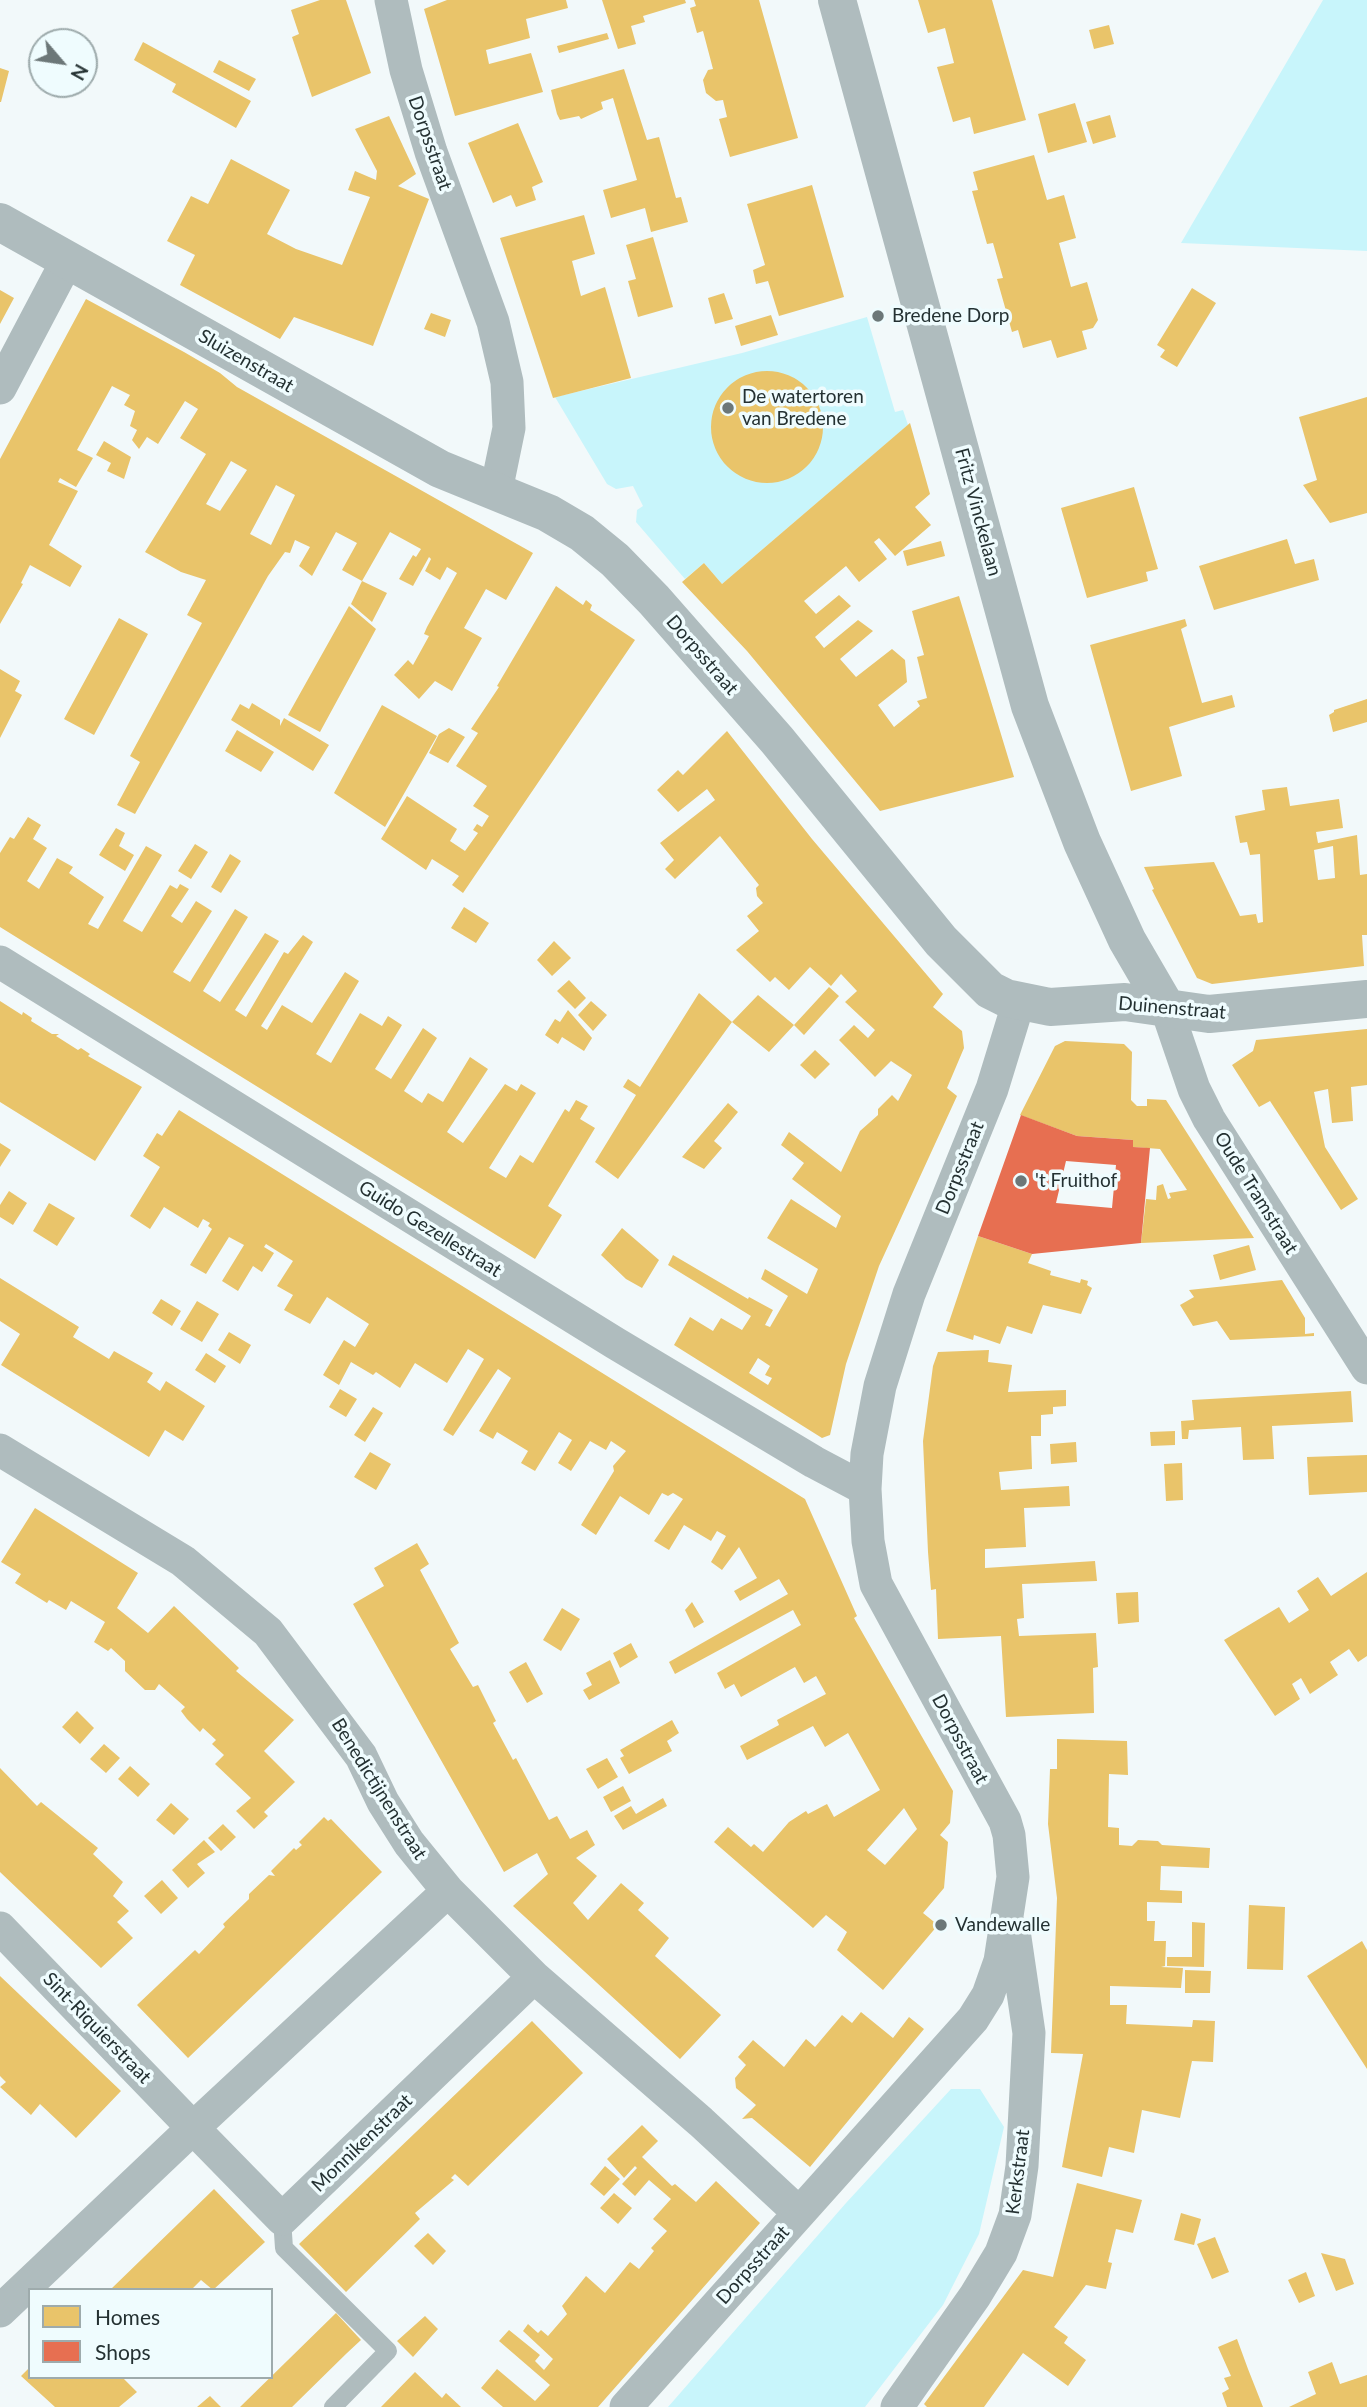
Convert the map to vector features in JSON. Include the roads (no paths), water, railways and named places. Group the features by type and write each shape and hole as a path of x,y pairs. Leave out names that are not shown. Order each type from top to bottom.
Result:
{"street":[{"name":"Dorpsstraat","path":"391,0 406,71 493,322 507,382 509,428 496,491 548,513 582,533 615,560 777,740 948,949 990,990 1019,1001 992,1089 909,1294 880,1386 867,1454 865,1489 868,1541 876,1584 1005,1821 1012,1852 1010,1904 1000,1961 988,1995 973,2019 626,2407"},
{"name":"Fritz Vinckelaan","path":"837,0 1030,705 1082,842 1127,940 1166,1007"},
{"name":"Sluizenstraat","path":"0,222 428,463 496,491"},
{"path":"0,388 68,259"},
{"name":"Guido Gezellestraat","path":"0,962 615,1343 814,1462 865,1489"},
{"name":"Duinenstraat","path":"1019,1001 1050,1007 1125,1002 1209,1014 1367,999"},
{"name":"Oude Tramstraat","path":"1166,1007 1194,1089 1209,1119 1367,1368"},
{"name":"Benedictijnenstraat","path":"0,1450 183,1560 268,1632 361,1756 383,1802 409,1843 449,1891 534,1977 701,2122 799,2213"},
{"path":"0,2311 449,1891"},
{"name":"Kerkstraat","path":"897,2407 975,2297 1000,2253 1015,2215 1022,2166 1028,2033 1010,1904"},
{"name":"Sint-Riquierstraat","path":"0,1928 193,2128"},
{"name":"Monnikenstraat","path":"282,2220 534,1977"},
{"path":"193,2128 282,2220"}],"lane":[{"path":"282,2220 285,2248 388,2351 334,2407"}],"place":[{"name":"Bredene Dorp","path":"878,316"},
{"name":"De watertoren van Bredene","path":"728,408"},
{"name":"'t Fruithof","path":"1021,1181"},
{"name":"Vandewalle","path":"941,1925"}]}
